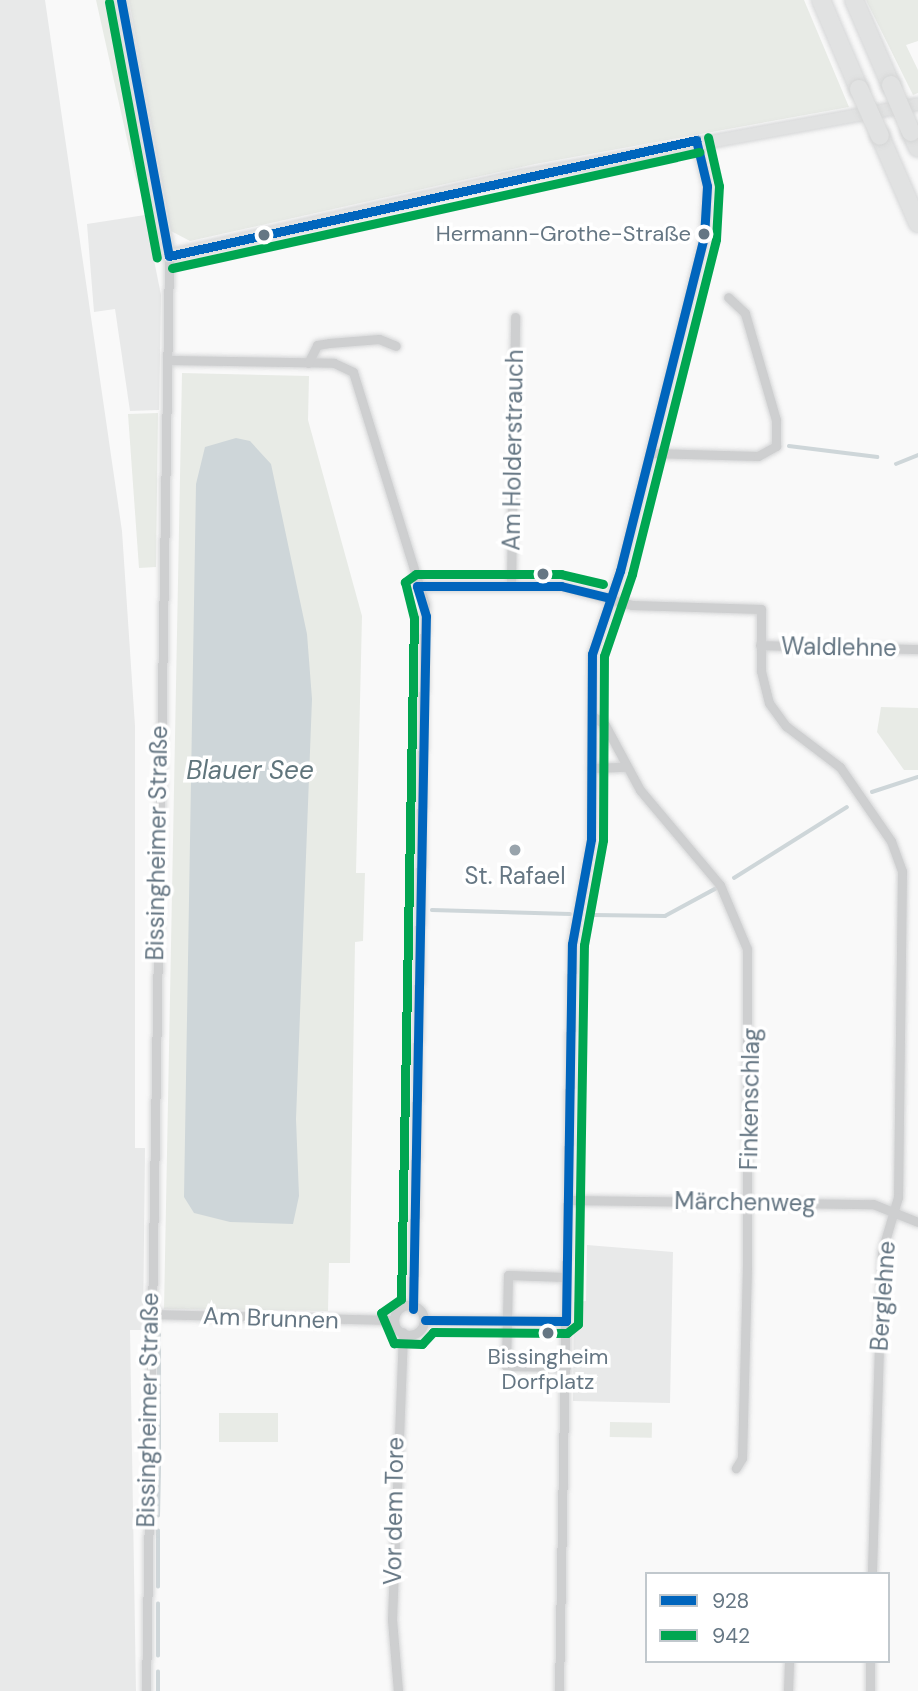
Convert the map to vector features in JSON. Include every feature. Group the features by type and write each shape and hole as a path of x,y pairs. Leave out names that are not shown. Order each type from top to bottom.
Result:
{"highway":[{"path":"821,0 918,223"},
{"path":"854,0 915,140"}],"street":[{"name":"Bissingheimer Straße","path":"121,0 169,256 170,360 163,389 146,1691"},
{"path":"169,256 696,140 918,104"},
{"path":"559,1691 572,944 591,839 592,654 651,453 707,216 696,140"},
{"path":"651,453 758,456 776,446 776,420 745,313 729,297"},
{"name":"Am Holderstrauch","path":"511,584 515,317"},
{"path":"308,363 317,345 379,340 396,346"},
{"path":"170,360 308,363 353,372 426,616 413,1309 425,1320 566,1321"},
{"path":"417,586 561,586 610,598"},
{"name":"Berglehne","path":"610,598 668,608 761,609 760,645 769,703 867,798 902,871 893,1215 882,1251 872,1572"},
{"name":"Waldlehne","path":"760,645 918,649"},
{"name":"Finkenschlag","path":"593,716 605,725 626,767 720,885 747,949 748,1202 742,1458 736,1468"},
{"path":"591,768 626,767"},
{"name":"Märchenweg","path":"568,1200 873,1204 893,1215 918,1222"},
{"path":"566,1277 508,1275 506,1366 566,1367"},
{"name":"Am Brunnen","path":"150,1314 392,1320 398,1309 413,1309"},
{"path":"392,1320 403,1332 419,1332 425,1320"},
{"name":"Vor dem Tore","path":"398,1691 393,1605 403,1332"},
{"path":"788,1691 789,1663"},
{"path":"870,1663 870,1691"}],"shaded area":[{"path":"0,0 45,0 122,531 135,726 135,1148 145,1148 143,1330 130,1330 136,1691 0,1691"},
{"path":"96,0 109,0 145,206 135,175"},
{"path":"129,0 804,0 849,107 535,164 190,241 171,231"},
{"path":"866,0 918,0 918,41 906,45 918,70 918,93 913,95"},
{"path":"145,215 161,295 159,410 130,411 115,309 94,312 87,224"},
{"path":"182,373 309,376 308,420 362,616 356,873 365,873 363,941 355,942 350,1263 329,1263 328,1311 164,1309"},
{"path":"158,413 156,567 139,568 128,414"},
{"path":"881,707 918,708 918,770 904,770 877,732"},
{"path":"587,1245 673,1252 670,1403 573,1401 574,1302 586,1301"},
{"path":"219,1413 278,1413 278,1442 219,1442"},
{"path":"610,1422 652,1423 652,1438 610,1437"}],"water":[{"name":"Blauer See","path":"236,438 250,441 271,464 307,634 312,699 296,1119 299,1196 293,1224 230,1222 194,1213 184,1197 196,484 205,447"}],"waterway":[{"path":"789,446 877,457"},
{"path":"896,464 918,455"},
{"path":"872,792 918,777"},
{"path":"734,878 847,807"},
{"path":"594,915 665,916 715,889"},
{"path":"432,910 570,914"},
{"path":"159,1335 159,1451"},
{"path":"158,1516 159,1467"},
{"path":"158,1531 158,1587"},
{"path":"158,1604 158,1656"},
{"path":"158,1672 158,1691"}],"transit line":[{"name":"928","path":"121,0 169,256"},
{"name":"942","path":"109,2 157,258"},
{"name":"942","path":"603,584 561,574 416,574 405,582 414,618 401,1299 381,1313 394,1343 422,1344 433,1332 567,1333 578,1324 584,945 603,840 604,656 632,574 716,239 719,186 708,137"},
{"name":"928","path":"169,256 696,140"},
{"name":"928","path":"566,1321 572,944 591,839 592,654 620,571 704,237 707,186 696,140"},
{"name":"942","path":"172,268 699,152"},
{"name":"928","path":"417,586 561,586 610,598"},
{"name":"928","path":"413,1309 426,616 417,586"},
{"name":"928","path":"425,1320 566,1321"}],"place":[{"name":"Hermann-Grothe-Straße","path":"704,234"},
{"name":"St. Rafael","path":"515,850"},
{"name":"Bissingheim Dorfplatz","path":"548,1333"}]}
